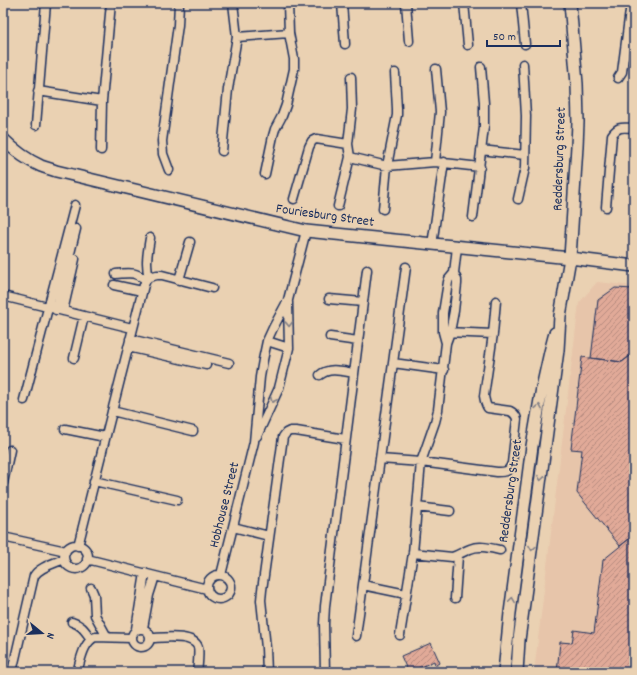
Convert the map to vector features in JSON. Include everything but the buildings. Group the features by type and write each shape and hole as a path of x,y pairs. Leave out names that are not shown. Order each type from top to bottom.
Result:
{"street":[{"path":"36,125 46,3"},
{"path":"101,150 102,101 111,3"},
{"path":"168,170 163,154 162,141 178,25 179,3"},
{"path":"222,151 228,89 237,37 232,3"},
{"path":"265,174 274,132 286,105 294,69 288,3"},
{"path":"342,3 345,44"},
{"path":"406,3 410,41"},
{"path":"464,3 468,44"},
{"path":"521,3 525,44"},
{"name":"Reddersburg Street","path":"504,672 532,446 542,388 560,316 570,258 578,122 577,84 570,3"},
{"path":"618,78 622,72 631,3"},
{"path":"237,37 290,33"},
{"path":"518,199 523,178 525,155 526,116 523,64"},
{"path":"473,217 484,127 481,67"},
{"path":"435,162 440,112 436,69"},
{"path":"383,209 387,166 396,123 397,109 395,73"},
{"path":"338,206 350,157 348,144 352,109 351,77"},
{"path":"38,92 102,101"},
{"path":"606,207 612,136 616,130 620,128 634,128"},
{"name":"Fouriesburg Street","path":"3,139 23,156 40,166 56,171 306,231 634,266"},
{"path":"294,199 312,141 314,139 320,139 348,144"},
{"path":"481,150 525,155"},
{"path":"350,157 387,166 444,162 480,167"},
{"path":"432,245 444,162"},
{"path":"56,309 75,205"},
{"path":"56,309 76,229"},
{"name":"Hobhouse Street","path":"221,575 254,442 260,377 267,341 288,300 306,231"},
{"path":"78,546 132,328 147,278 147,256 150,238"},
{"path":"179,280 190,242"},
{"path":"446,332 455,300 457,284 454,273 457,247"},
{"path":"24,400 75,259"},
{"path":"356,636 406,267"},
{"path":"325,672 325,606 367,270"},
{"path":"116,274 132,273 147,278 153,275 162,275 212,288"},
{"path":"400,635 413,553 421,462 436,416 444,370 446,343 445,299 449,279 454,273"},
{"path":"114,284 142,291"},
{"path":"3,296 132,328"},
{"path":"329,298 363,302"},
{"path":"445,299 455,300"},
{"name":"Hobhouse Street","path":"254,442 279,388 289,348 288,300"},
{"path":"380,459 421,462 497,472 508,471 512,463 517,418 513,412 488,408 484,396 496,301"},
{"path":"74,358 84,316"},
{"name":"Reddersburg Street","path":"517,672 521,624 558,350 560,316"},
{"path":"446,332 493,334"},
{"path":"330,337 358,340"},
{"path":"267,341 289,348"},
{"path":"129,343 229,363"},
{"path":"129,343 206,365"},
{"path":"393,363 444,370"},
{"path":"320,375 326,370 354,373"},
{"path":"112,411 193,431"},
{"path":"65,429 105,438"},
{"path":"267,672 261,600 283,437 286,432 296,431 345,439"},
{"path":"3,483 10,450"},
{"path":"94,481 177,500"},
{"path":"417,507 450,512"},
{"path":"233,527 269,536"},
{"path":"3,537 65,555"},
{"path":"12,672 36,571 65,555 71,546 78,546 84,549 87,556 86,563 75,569 72,568 65,563 65,555"},
{"path":"413,553 452,557 458,556 468,549 479,547 500,550"},
{"path":"455,598 458,556"},
{"path":"87,559 207,588"},
{"path":"140,629 145,573"},
{"path":"217,575 225,576 229,579 232,588 228,596 219,599 212,596 207,588 210,579 217,575"},
{"path":"131,638 132,634 140,629 155,576"},
{"path":"363,585 406,594"},
{"path":"91,588 94,595 96,615 107,637"},
{"path":"72,622 81,626 91,639"},
{"path":"131,638 134,644 141,647 149,642 150,638 148,631 140,629"},
{"path":"77,672 85,646 91,639 95,637 131,638"},
{"path":"150,638 190,639 198,647 198,672"}],"shaded area":[{"path":"597,282 634,286 634,672 534,672 579,303"}]}
